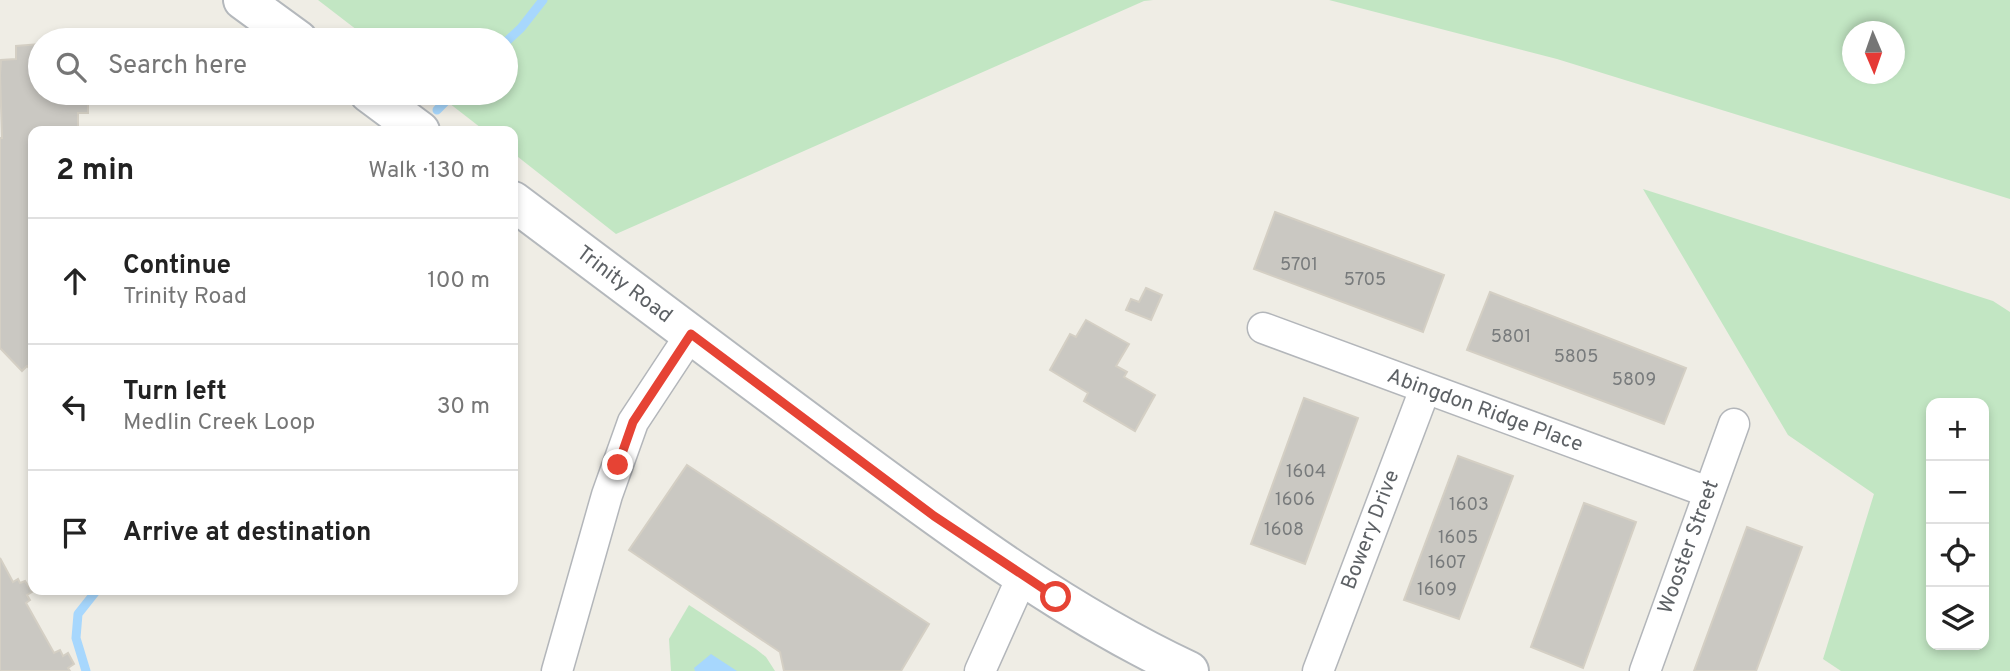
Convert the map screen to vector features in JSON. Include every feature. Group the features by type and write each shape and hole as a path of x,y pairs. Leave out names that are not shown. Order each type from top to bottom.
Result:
{"main road":[{"path":"243,0 282,28"},
{"path":"385,105 413,126"},
{"name":"Trinity Road","path":"518,205 934,516 1023,575 1147,651 1189,671"}],"street":[{"name":"Abingdon Ridge Place","path":"1263,328 1708,492"},
{"path":"557,671 604,507 633,422 691,334"},
{"name":"Bowery Drive","path":"1318,671 1425,389"},
{"name":"Wooster Street","path":"1645,671 1734,424"},
{"path":"980,671 1023,575"}],"green space":[{"path":"318,0 1153,0 1144,1 616,234 518,157 518,126 479,126 451,105 518,105 518,28 354,28"},
{"path":"1329,0 2010,0 2010,199 1557,59"},
{"path":"1643,189 1993,301 2010,312 2010,671 1841,671 1823,659 1874,494 1788,435"},
{"path":"689,605 756,649 766,657 775,671 671,671 669,639"}],"water":[{"path":"711,654 737,671 695,671 694,668"}],"building":[{"path":"28,45 28,105 88,105 88,113 78,113 78,126 28,126 28,367 22,371 0,348 0,75 1,60 16,59 16,46"},
{"path":"1275,212 1444,275 1423,332 1254,269"},
{"path":"1146,288 1162,295 1151,320 1126,310 1131,299 1139,302"},
{"path":"1490,292 1686,368 1664,424 1467,350"},
{"path":"1086,320 1129,344 1116,366 1127,372 1124,377 1155,395 1135,431 1084,401 1088,393 1050,370 1070,334 1076,337"},
{"path":"1304,398 1358,418 1305,564 1251,544"},
{"path":"1458,456 1513,476 1459,619 1404,600"},
{"path":"687,465 929,624 901,671 784,671 780,652 629,550"},
{"path":"1584,503 1636,522 1583,668 1531,647"},
{"path":"1747,527 1802,547 1756,671 1694,671"},
{"path":"0,558 13,582 18,579 20,583 25,581 28,586 27,595 30,600 26,603 54,653 60,650 63,656 68,653 74,664 68,668 70,671 0,671"}],"waterway":[{"path":"518,31 543,0"},
{"path":"437,110 442,105"},
{"path":"86,671 76,638 78,614 93,595"}],"route":[{"path":"618,465 633,422 691,334 934,516 1056,597"}]}
